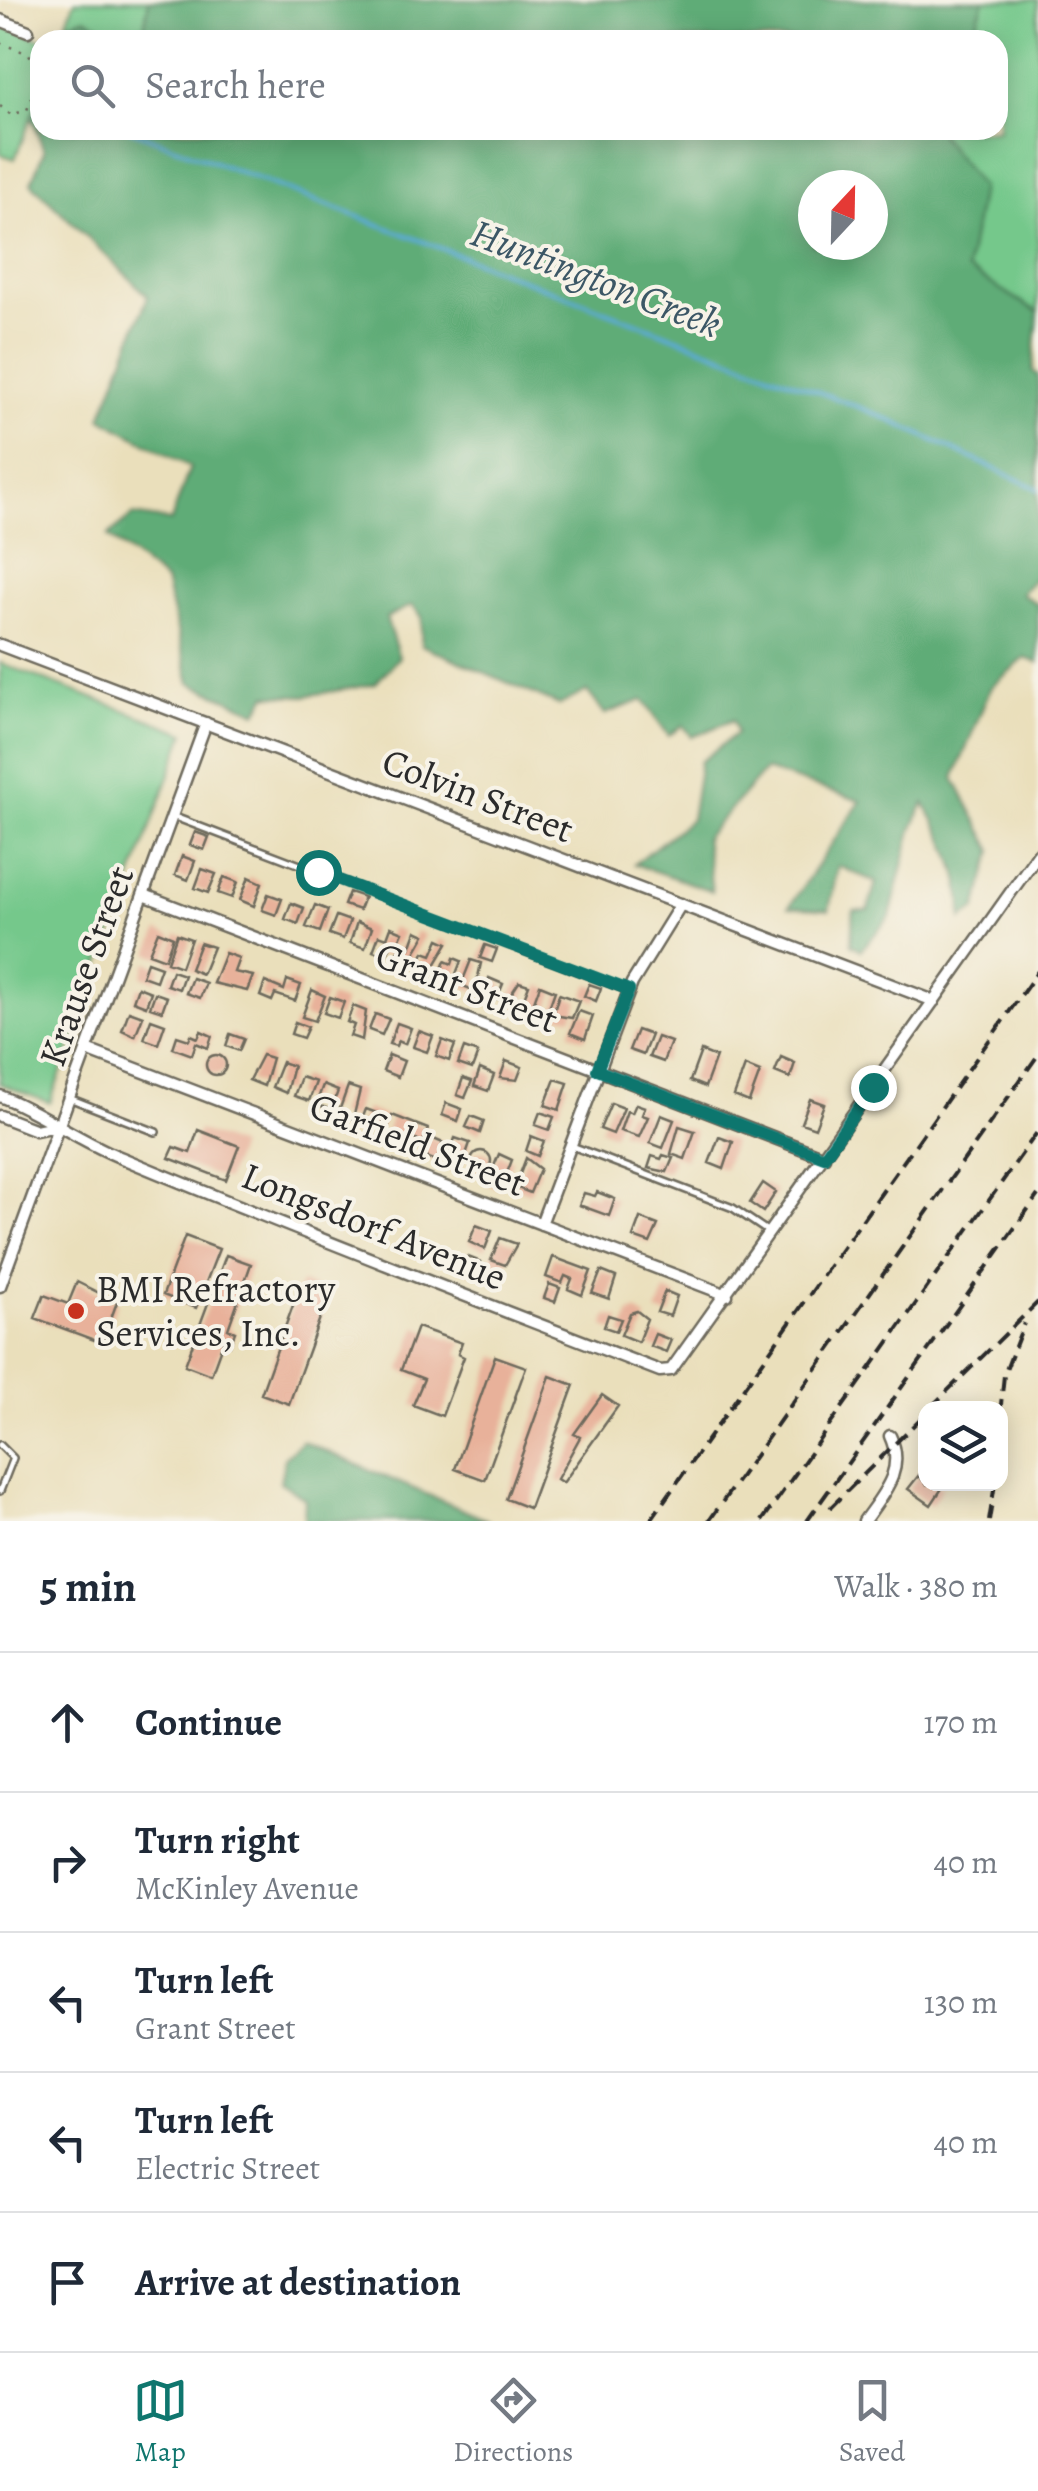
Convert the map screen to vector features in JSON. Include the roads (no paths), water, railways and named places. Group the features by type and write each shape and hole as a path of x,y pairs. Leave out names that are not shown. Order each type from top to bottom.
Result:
{"street":[{"path":"0,20 28,31"},
{"name":"Colvin Street","path":"0,644 934,1000"},
{"name":"Krause Street","path":"0,1286 206,723"},
{"path":"727,1295 1038,854"},
{"name":"Grant Street","path":"144,895 824,1157"},
{"path":"541,1224 629,990 681,904"},
{"name":"Garfield Street","path":"87,1050 727,1295"},
{"name":"Longsdorf Avenue","path":"0,1096 45,1114 119,1157 660,1371 670,1370 727,1295"},
{"name":"Longsdorf Avenue","path":"0,1116 36,1130 60,1124"},
{"path":"864,1521 895,1474 896,1452 890,1436"}],"lane":[{"path":"172,816 629,990"},
{"path":"69,1098 156,1132"},
{"path":"569,1144 733,1208 770,1234"},
{"path":"0,1445 13,1458 0,1491"}],"waterway":[{"name":"Huntington Creek","path":"156,140 874,413 1038,489"}],"railway":[{"path":"650,1521 1038,971"},
{"path":"709,1521 1038,1055"},
{"path":"762,1521 1038,1131"},
{"path":"807,1521 1038,1195"},
{"path":"937,1401 1038,1302"},
{"path":"1001,1401 1004,1375 1024,1323"},
{"path":"830,1508 918,1421"},
{"path":"989,1521 994,1491"}],"place":[{"name":"BMI Refractory Services, Inc.","path":"76,1311"}]}
